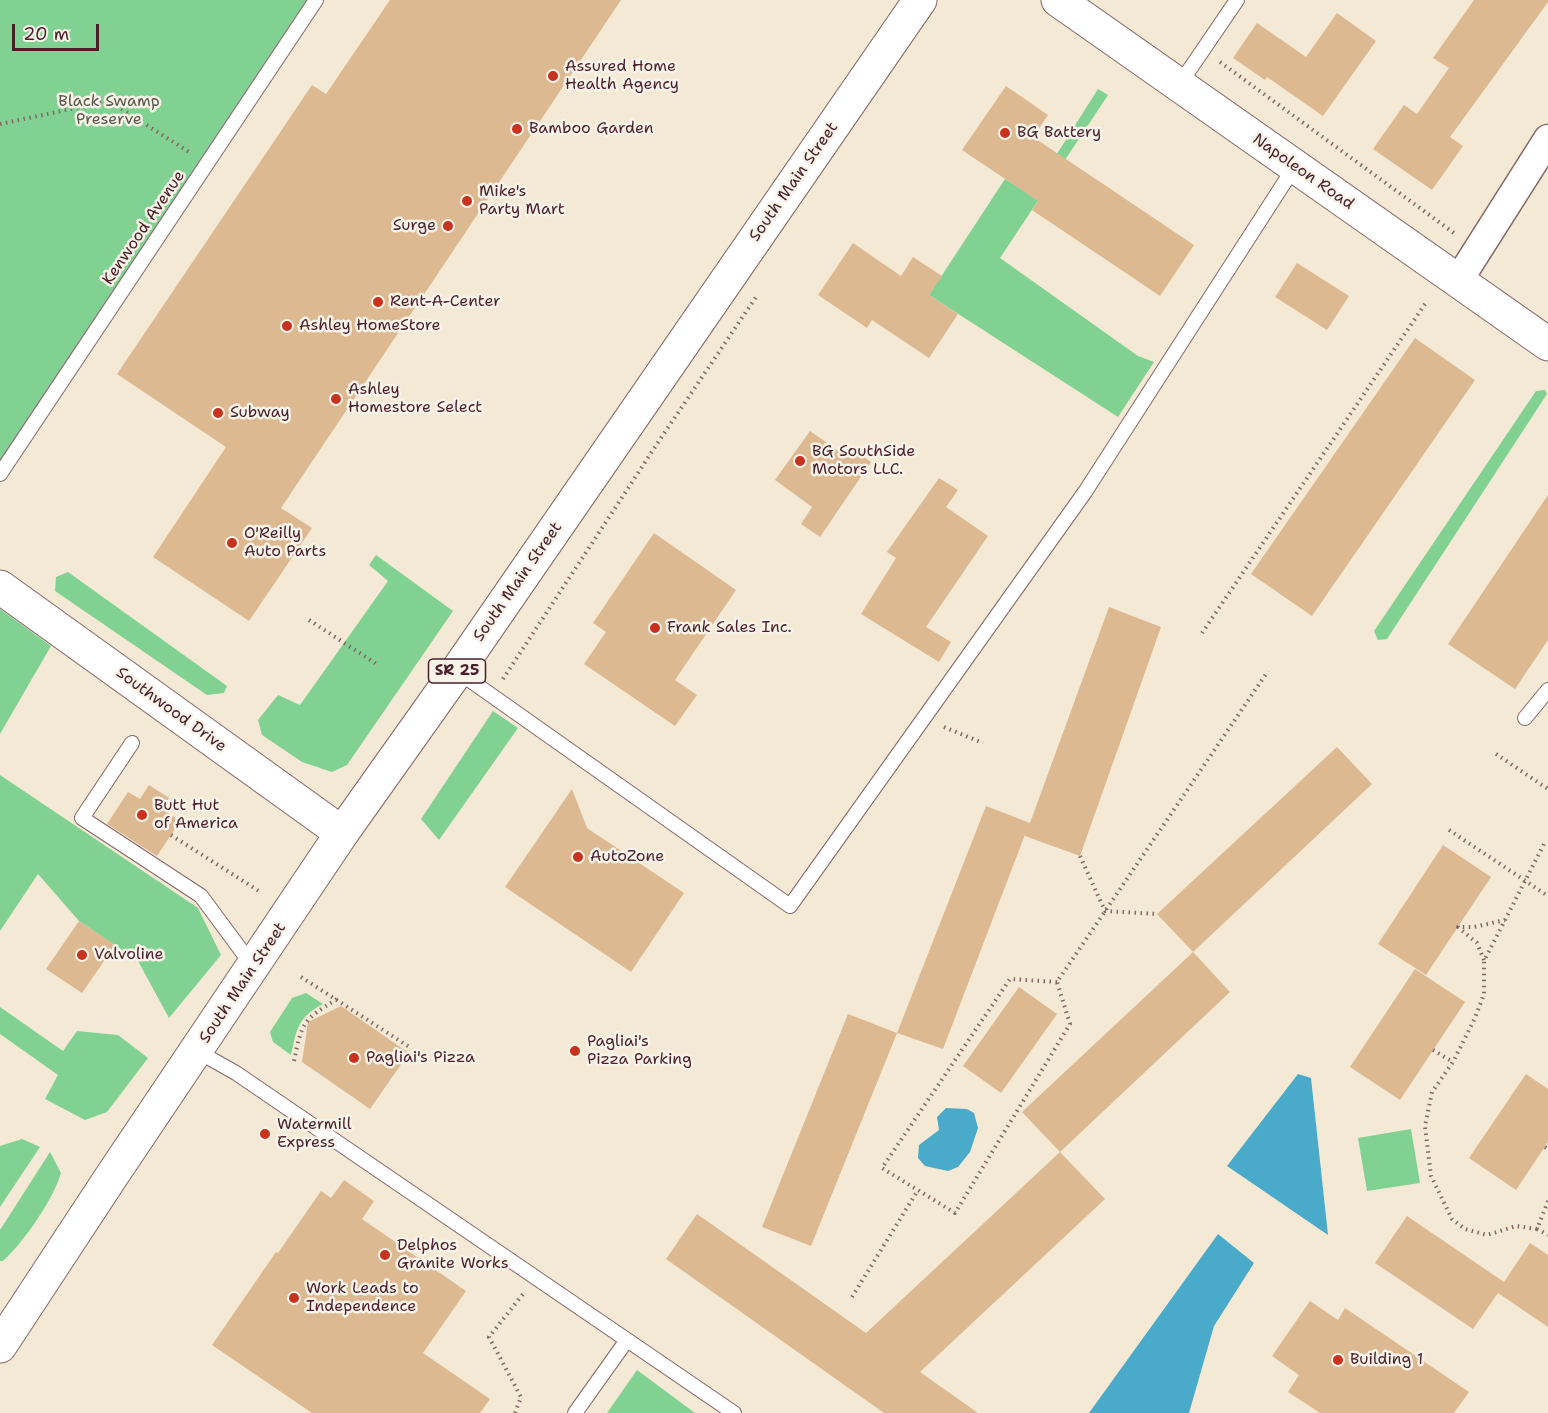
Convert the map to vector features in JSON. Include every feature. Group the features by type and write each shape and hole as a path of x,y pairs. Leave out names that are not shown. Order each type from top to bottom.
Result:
{"main road":[{"name":"South Main Street","path":"0,1346 342,833 457,671 920,0"},
{"name":"Napoleon Road","path":"1058,0 1548,344"},
{"name":"Southwood Drive","path":"0,587 342,833"}],"street":[{"path":"1458,281 1548,139"}],"lane":[{"name":"Kenwood Avenue","path":"0,474 316,0"},
{"path":"1179,85 1237,0"},
{"path":"457,671 790,906 1085,492 1295,166"},
{"path":"1525,718 1548,690"},
{"path":"132,743 82,818 201,896 254,967"},
{"path":"197,1051 236,1073 734,1413"},
{"path":"575,1413 627,1340"}],"path":[{"path":"1220,62 1459,237"},
{"path":"0,124 109,101 207,163"},
{"path":"492,696 757,296"},
{"path":"1202,633 1426,301"},
{"path":"309,620 378,665"},
{"path":"1057,982 1268,671"},
{"path":"923,719 983,743"},
{"path":"1496,754 1548,789"},
{"path":"1449,830 1548,896"},
{"path":"171,835 262,893"},
{"path":"1484,961 1544,844"},
{"path":"1080,856 1105,911"},
{"path":"1105,911 1158,914"},
{"path":"1505,920 1474,927 1458,927 1477,943 1484,961 1484,994 1453,1062 1432,1092 1425,1126 1431,1176 1452,1219 1465,1229 1487,1235 1516,1226 1537,1228 1548,1235"},
{"path":"301,976 411,1048"},
{"path":"1010,979 1057,982 1071,1024 955,1213 882,1168 1010,979"},
{"path":"294,1061 300,1030 310,1016 337,999"},
{"path":"1433,1050 1453,1062"},
{"path":"852,1297 918,1190"},
{"path":"1537,1228 1548,1201"},
{"path":"515,1413 521,1397 489,1337 536,1277"}],"green space":[{"name":"Black Swamp Preserve","path":"0,0 316,0 0,471"},
{"path":"1098,89 1108,95 1000,258 1138,356 1154,362 1118,417 929,295 1005,179 1031,195"},
{"path":"1545,390 1547,394 1387,639 1378,640 1374,631 1536,391"},
{"path":"376,555 453,611 347,765 332,772 302,762 262,735 258,720 278,695 300,705 388,581 369,565"},
{"path":"68,572 227,686 224,693 207,695 55,591 56,577"},
{"path":"0,609 51,646 0,734"},
{"path":"493,711 518,728 439,840 421,819"},
{"path":"0,775 198,908 221,955 169,1018 138,961 79,921 38,874 0,931"},
{"path":"306,993 323,1004 303,1019 295,1037 291,1055 273,1042 270,1032 292,998"},
{"path":"0,1007 63,1051 77,1031 118,1035 148,1058 107,1112 85,1120 45,1099 58,1075 0,1034"},
{"path":"1411,1129 1420,1183 1367,1191 1358,1138"},
{"path":"22,1139 40,1147 0,1207 0,1146"},
{"path":"50,1152 61,1173 52,1195 28,1232 11,1253 0,1261 0,1230"},
{"path":"637,1370 695,1413 607,1413"}],"water":[{"path":"1298,1074 1311,1078 1328,1235 1227,1166"},
{"path":"946,1108 967,1109 974,1113 978,1128 970,1152 958,1167 948,1171 925,1166 918,1158 919,1145 939,1130 937,1117"},
{"path":"1218,1234 1254,1263 1214,1326 1189,1413 1089,1413"}],"building":[{"path":"390,0 621,0 281,508 312,528 249,621 153,557 226,447 117,374 312,85 326,94"},
{"path":"1474,0 1548,0 1548,2 1450,137 1463,146 1432,190 1373,149 1404,105 1417,114 1449,68 1433,58"},
{"path":"1337,13 1376,41 1323,116 1267,77 1265,80 1233,58 1257,23 1306,57"},
{"path":"1006,86 1048,115 1033,137 1194,245 1160,296 1032,210 1038,201 962,150"},
{"path":"853,243 901,276 913,257 942,276 929,295 958,314 929,358 872,320 867,328 818,295"},
{"path":"1297,263 1349,296 1327,330 1275,297"},
{"path":"1415,338 1475,380 1312,616 1251,574"},
{"path":"810,431 847,457 852,449 871,462 820,537 801,524 812,507 775,480"},
{"path":"939,478 958,490 946,507 988,536 926,627 951,642 939,662 861,614 896,558 887,552"},
{"path":"1548,495 1548,640 1515,689 1448,644"},
{"name":"Frank Sales Inc.","path":"654,533 736,590 675,680 697,695 675,726 584,664 606,632 593,623"},
{"path":"1109,607 1161,627 1080,856 1025,836 1026,832 943,1049 897,1033 986,806 1030,823"},
{"path":"1337,747 1372,784 1193,952 1157,914"},
{"name":"Butt Hut of America","path":"149,785 169,798 162,809 180,821 157,856 107,824 128,792 140,799"},
{"name":"AutoZone","path":"572,789 587,828 684,893 631,972 505,887"},
{"path":"1443,845 1491,877 1426,975 1378,944"},
{"name":"Valvoline","path":"79,921 115,945 82,993 46,969"},
{"path":"1193,952 1230,992 1060,1152 1022,1112"},
{"path":"1415,969 1465,1002 1400,1100 1350,1067"},
{"path":"1019,987 1057,1014 1001,1093 963,1066"},
{"name":"Pagliai's Pizza","path":"341,1006 409,1053 370,1109 302,1062 308,1022"},
{"path":"848,1014 897,1033 811,1246 762,1227"},
{"path":"1526,1074 1548,1089 1548,1142 1516,1190 1469,1158"},
{"path":"1060,1152 1105,1199 920,1372 978,1413 884,1413 666,1259 697,1214 866,1333"},
{"name":"Work Leads to Independence","path":"344,1180 374,1201 362,1219 466,1291 423,1353 490,1399 480,1413 312,1413 212,1345 321,1191 331,1198"},
{"path":"1407,1216 1504,1282 1530,1243 1548,1255 1548,1327 1498,1293 1473,1329 1375,1263"},
{"name":"Building 1","path":"1310,1301 1338,1320 1345,1308 1469,1392 1454,1413 1320,1413 1288,1392 1299,1375 1272,1356"}],"place":[{"name":"Assured Home Health Agency","path":"553,76"},
{"name":"Bamboo Garden","path":"517,129"},
{"name":"BG Battery","path":"1005,133"},
{"name":"Mike's Party Mart","path":"467,201"},
{"name":"Surge","path":"448,226"},
{"name":"Rent-A-Center","path":"378,302"},
{"name":"Ashley HomeStore","path":"287,326"},
{"name":"Ashley Homestore Select","path":"336,399"},
{"name":"Subway","path":"218,413"},
{"name":"BG SouthSide Motors LLC.","path":"800,461"},
{"name":"O'Reilly Auto Parts","path":"232,543"},
{"name":"Frank Sales Inc.","path":"655,628"},
{"name":"Butt Hut of America","path":"142,815"},
{"name":"AutoZone","path":"578,857"},
{"name":"Valvoline","path":"82,955"},
{"name":"Pagliai's Pizza Parking","path":"575,1051"},
{"name":"Pagliai's Pizza","path":"354,1058"},
{"name":"Watermill Express","path":"265,1134"},
{"name":"Delphos Granite Works","path":"385,1255"},
{"name":"Work Leads to Independence","path":"294,1298"},
{"name":"Building 1","path":"1338,1360"}]}
